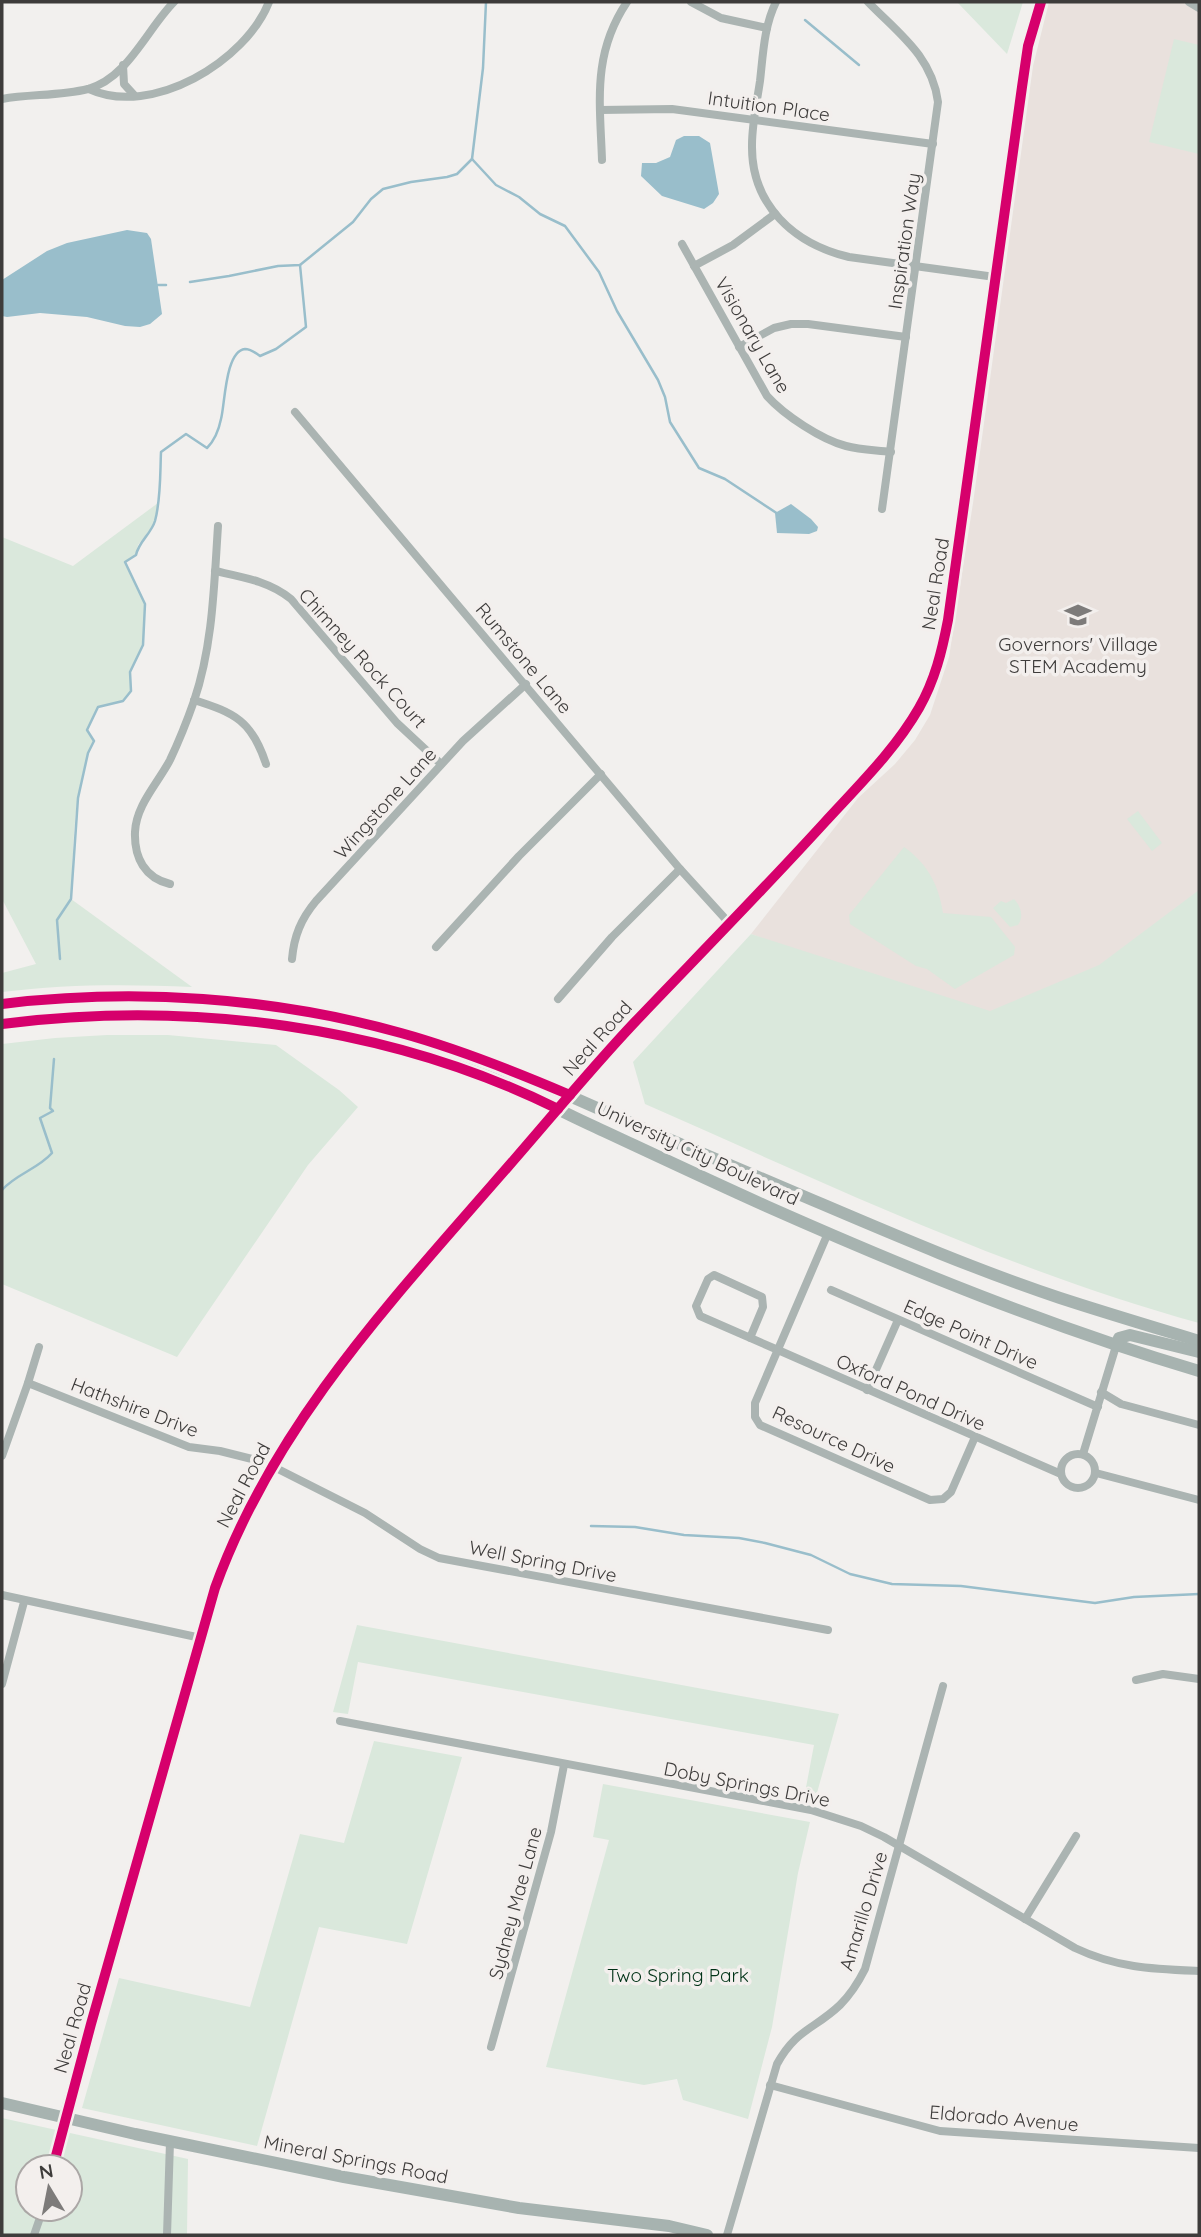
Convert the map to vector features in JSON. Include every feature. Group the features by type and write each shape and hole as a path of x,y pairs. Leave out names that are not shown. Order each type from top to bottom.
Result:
{"street":[{"path":"2,99 89,89 123,65 174,2"},
{"path":"89,89 101,94 134,95 164,90 212,69 248,36 264,16 269,2"},
{"path":"602,160 602,57 627,2"},
{"path":"691,2 721,18 767,28"},
{"path":"776,2 767,28 752,145 754,166 764,196 775,214 798,237 827,252 996,277"},
{"name":"Inspiration Way","path":"868,2 930,68 938,102 882,509"},
{"name":"Neal Road","path":"65,2118 215,1588 233,1541 272,1466 302,1416 336,1368 570,1095 890,749 919,708 933,680 943,645 954,584 1025,68 1041,2"},
{"path":"1189,2 1199,8"},
{"path":"123,65 124,84 134,95"},
{"name":"Intuition Place","path":"600,110 672,109 933,144"},
{"path":"694,266 733,244 775,214"},
{"name":"Visionary Lane","path":"682,244 767,396 778,408 830,440 847,446 891,452"},
{"path":"739,347 774,328 791,324 906,337"},
{"name":"Rumstone Lane","path":"296,412 680,869 730,924"},
{"path":"170,884 148,875 136,848 135,832 141,808 170,760 194,700 208,652 218,526"},
{"name":"Chimney Rock Court","path":"215,570 259,581 279,589 291,599 397,723 441,764"},
{"name":"Wingstone Lane","path":"292,959 296,933 305,915 441,764 481,723 526,684"},
{"path":"194,700 225,710 246,725 253,733 266,764"},
{"path":"436,947 519,856 601,774"},
{"path":"558,999 612,937 680,869"},
{"name":"University City Boulevard","path":"2,1004 59,998 155,996 290,1009 372,1025 422,1039 497,1065 570,1095 918,1245 1059,1298 1199,1341"},
{"name":"University City Boulevard","path":"2,1024 98,1016 220,1018 354,1039 439,1061 485,1076 828,1233 980,1297 1116,1346 1199,1371"},
{"name":"Resource Drive","path":"828,1233 755,1403 755,1417 760,1424 930,1500 943,1499 951,1492 975,1437"},
{"name":"Oxford Pond Drive","path":"750,1338 763,1307 762,1297 714,1275 708,1279 696,1306 700,1316 867,1390 1060,1474 1069,1486 1080,1489 1091,1484 1096,1473"},
{"name":"Edge Point Drive","path":"831,1290 1098,1407"},
{"path":"867,1390 898,1320"},
{"path":"1083,1454 1119,1338 1130,1335 1199,1352"},
{"path":"2,1456 39,1347"},
{"name":"Hathshire Drive","path":"28,1383 189,1447 220,1451 272,1466"},
{"path":"1101,1392 1122,1404 1199,1425"},
{"path":"1060,1474 1063,1463 1069,1456 1083,1454 1094,1462 1096,1473 1199,1500"},
{"name":"Well Spring Drive","path":"272,1466 365,1513 420,1549 439,1558 828,1630"},
{"path":"2,1595 24,1602 201,1638"},
{"path":"2,1684 24,1602"},
{"path":"1136,1680 1163,1674 1199,1679"},
{"name":"Amarillo Drive","path":"727,2235 776,2064 793,2040 835,2010 857,1984 865,1969 943,1686"},
{"name":"Doby Springs Drive","path":"340,1721 811,1810 861,1826 899,1845 1075,1948 1106,1961 1135,1967 1199,1971"},
{"name":"Sydney Mae Lane","path":"491,2047 551,1832 564,1765"},
{"path":"1025,1919 1076,1836"},
{"name":"Eldorado Avenue","path":"770,2085 940,2131 1199,2148"},
{"name":"Mineral Springs Road","path":"2,2103 170,2142 450,2197 668,2226 706,2235"},
{"path":"57,2153 65,2118"},
{"path":"167,2235 170,2142"}],"shaded area":[{"name":"Governors' Village STEM Academy","path":"1049,2 1199,2 1199,1102 751,934 858,798 895,764 915,740 930,715 949,657 1033,66"}],"green space":[{"path":"957,2 1023,2 1007,54"},
{"path":"1174,39 1199,45 1199,154 1149,142"},
{"path":"158,503 154,524 138,545 136,555 125,563 145,604 143,645 130,672 131,691 123,701 98,707 87,730 94,741 78,798 71,899 192,987 97,985 2,992 2,973 36,964 2,899 2,537 73,566"},
{"path":"1138,811 1162,843 1152,851 1127,819"},
{"path":"904,847 919,860 931,876 943,913 991,917 1015,947 1014,955 955,989 927,969 916,966 850,924 849,915"},
{"path":"1199,890 1199,1323 1128,1302 987,1252 645,1104 633,1062 751,934 990,1011 1099,965"},
{"path":"1014,899 1020,908 1021,919 1018,925 1010,927 993,908 1001,901 1006,903"},
{"path":"107,1035 168,1035 276,1045 339,1090 358,1107 308,1165 177,1357 2,1284 2,1044"},
{"path":"357,1625 839,1714 815,1800 804,1798 814,1745 358,1662 348,1714 333,1712"},
{"path":"374,1741 462,1757 407,1944 319,1927 257,2146 82,2108 119,1978 250,2007 300,1834 344,1843"},
{"name":"Two Spring Park","path":"603,1784 810,1822 798,1873 772,2027 748,2119 683,2100 677,2079 644,2085 546,2067 609,1840 593,1837"},
{"path":"2,2118 188,2159 187,2235 2,2235"}],"water":[{"path":"684,136 699,136 710,143 719,194 713,203 704,209 662,196 641,176 642,163 656,163 670,157 676,140"},
{"path":"127,230 147,233 151,239 162,314 150,324 140,327 125,326 87,317 40,313 2,316 2,280 47,251 67,243"},
{"path":"791,504 811,519 818,527 817,531 809,534 777,533 775,513"}],"waterway":[{"path":"190,282 278,266 300,265 353,222 371,199 383,189 457,174 472,159 483,68 486,2"},
{"path":"805,20 859,65"},
{"path":"472,159 496,185 519,197 540,214 565,226 599,272 617,311 658,380 670,422 699,468 725,479 778,514"},
{"path":"60,959 57,920 71,899 78,798 88,753 94,741 87,730 98,707 123,701 131,691 130,672 143,645 145,604 125,562 136,555 155,521 161,452 186,434 207,448 219,427 230,368 238,352 247,349 260,356 276,349 306,327 300,265"},
{"path":"158,285 166,285"},
{"path":"2,1190 52,1153 40,1118 53,1111 50,1108 54,1059"},
{"path":"591,1526 635,1527 765,1543 811,1555 850,1574 892,1584 961,1586 1095,1603 1134,1597 1199,1594"}],"cycle path":[{"path":"57,2153 215,1588 239,1530 267,1476 334,1374 411,1278 616,1043 875,767 899,738 925,697 937,665 948,620 1028,46 1041,2"},
{"path":"2,1004 52,999 153,997 203,999 303,1011 423,1039 570,1095"},
{"path":"2,1024 73,1017 144,1015 215,1018 286,1026 357,1039 426,1057 493,1080 558,1109"}],"place":[{"name":"Governors' Village STEM Academy","path":"1078,615"}]}
